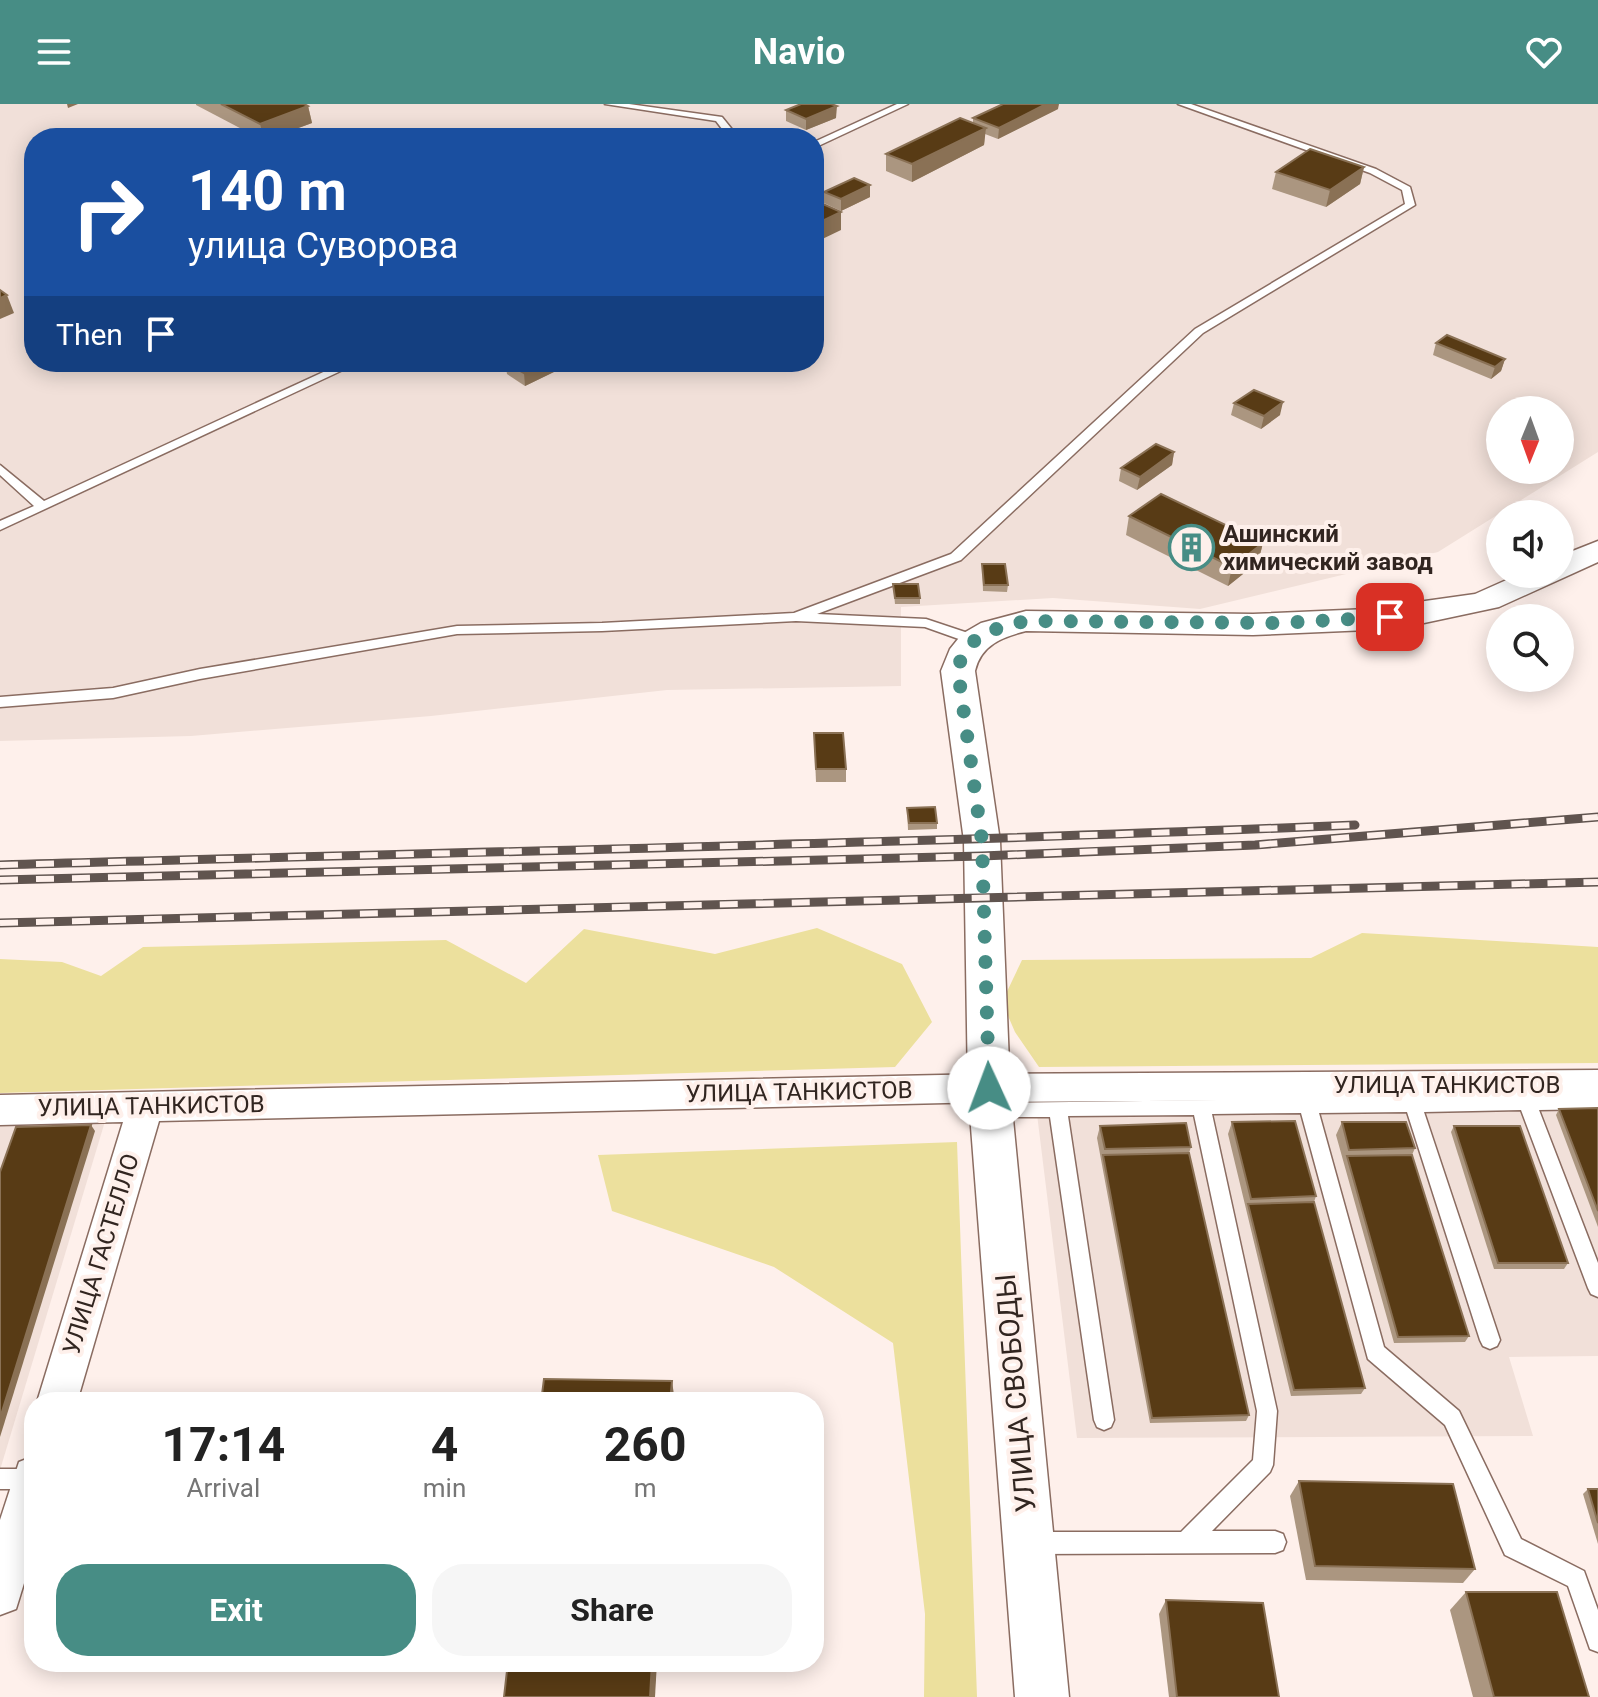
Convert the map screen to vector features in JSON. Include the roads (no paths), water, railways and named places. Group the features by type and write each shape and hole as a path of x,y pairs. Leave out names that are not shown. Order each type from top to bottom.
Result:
{"street":[{"path":"1574,561 1598,550"},
{"path":"975,640 1001,627 1026,621 1279,623 1390,617 1481,602 1514,588"},
{"name":"УЛИЦА СВОБОДЫ","path":"975,640 960,653 958,671 982,841 990,1099 1042,1697"},
{"name":"УЛИЦА ТАНКИСТОВ","path":"3,1117 146,1106 990,1099 1598,1084"},
{"name":"УЛИЦА ГАСТЕЛЛО","path":"60,1392 146,1106"},
{"path":"0,1593 24,1512"}],"lane":[{"path":"609,104 719,119 726,128"},
{"path":"824,140 904,104"},
{"path":"796,617 956,557 1199,331 1410,205 1407,189 1373,171 1182,104"},
{"path":"0,526 333,372"},
{"path":"0,469 43,507"},
{"path":"0,702 113,693 200,674 457,630 602,627 796,617 926,623 975,640"},
{"path":"990,1099 1058,1109 1598,1102"},
{"path":"1527,1102 1598,1288"},
{"path":"1413,1104 1490,1340"},
{"path":"1308,1106 1375,1352 1452,1418 1513,1547 1576,1579 1598,1641"},
{"path":"1185,1543 1263,1465 1267,1411 1201,1107"},
{"path":"1058,1109 1104,1420"},
{"path":"0,1479 24,1478"},
{"path":"1029,1543 1275,1542"}],"railway":[{"path":"0,880 982,856 1255,845 1598,817"},
{"path":"0,865 847,843 1355,825"},
{"path":"0,923 1598,882"}],"place":[{"name":"Ашинский химический завод","path":"1192,548"}]}
